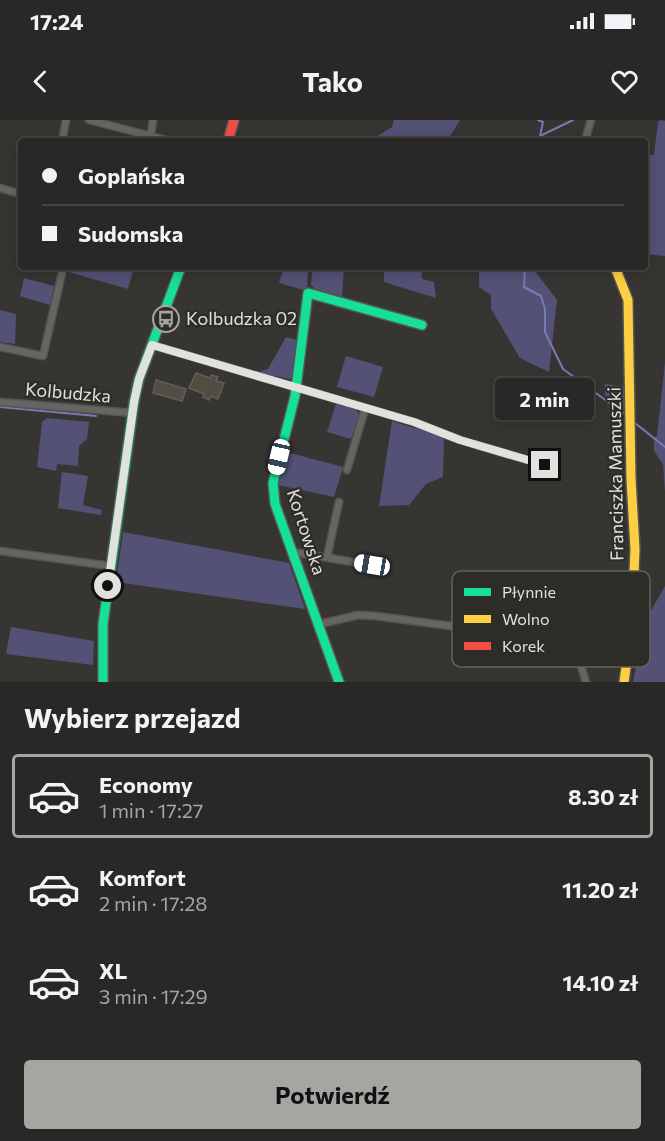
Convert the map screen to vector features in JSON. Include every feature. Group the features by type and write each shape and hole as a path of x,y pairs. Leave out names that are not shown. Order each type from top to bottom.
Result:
{"street":[{"path":"63,138 66,120"},
{"path":"89,120 147,138"},
{"path":"150,138 153,120"},
{"path":"229,138 234,120"},
{"path":"586,138 591,120"},
{"path":"0,188 18,193"},
{"path":"103,682 101,640 132,413 139,379 180,270"},
{"name":"Franciszka Mamuszki","path":"616,270 625,288 629,315 634,571"},
{"path":"0,347 43,357 62,273"},
{"name":"Kortowska","path":"339,682 275,504 273,483 295,396 308,293 422,325"},
{"path":"152,345 217,366 424,425 460,440 545,465"},
{"name":"Kolbudzka","path":"0,402 132,413"},
{"path":"347,470 365,409"},
{"path":"327,557 339,502"},
{"path":"0,551 111,566"},
{"path":"293,552 372,565"},
{"path":"320,624 344,618 367,616 452,628"},
{"path":"581,667 586,682"},
{"name":"Franciszka Mamuszki","path":"624,682 626,667"}],"shaded area":[{"path":"394,120 460,120 449,138 374,138 392,127"},
{"path":"665,121 665,256 648,254 648,155 654,155 658,122"},
{"path":"62,270 133,270 128,289"},
{"path":"283,270 308,270 307,290 303,299 304,290 279,283"},
{"path":"313,270 344,270 342,297 315,289 311,285"},
{"path":"384,270 422,270 422,279 434,282 436,298 384,282"},
{"path":"479,270 534,270 557,300 549,372 520,358 491,309 491,295 479,287"},
{"path":"24,278 54,286 50,305 20,296"},
{"path":"0,310 16,314 15,344 0,342"},
{"path":"286,337 298,340 292,378 261,373 268,369"},
{"path":"346,356 383,367 374,397 337,387"},
{"path":"665,362 665,492 663,464 654,451 654,437 657,436"},
{"path":"605,384 626,387 628,390 626,412 605,396"},
{"path":"336,404 356,409 359,415 351,439 327,432"},
{"path":"47,418 89,422 87,439 79,446 78,466 57,464 56,471 37,467 42,422"},
{"path":"392,421 438,435 444,439 443,477 426,484 409,505 379,506"},
{"path":"287,445 290,453 343,467 334,497 278,485"},
{"path":"62,472 88,476 83,505 102,510 101,515 58,508"},
{"path":"123,532 289,563 305,609 116,582"},
{"path":"665,586 665,682 633,682 636,667 650,667 650,612"},
{"path":"11,627 94,641 93,665 6,654"}],"building":[{"path":"196,373 210,378 211,375 218,377 216,381 224,383 218,399 211,396 209,400 203,397 204,394 189,388"},
{"path":"156,380 186,389 182,401 153,393"}],"waterway":[{"path":"538,120 543,122 540,138"},
{"path":"540,136 573,120"},
{"path":"525,270 524,287 541,296 545,309 545,332 563,369 626,415"},
{"path":"0,407 96,416"},
{"path":"635,423 665,447"}],"traffic: fast":[{"path":"103,682 103,624 134,402 139,379 180,270"},
{"path":"339,682 275,504 273,483 295,396 308,293 422,325"}],"traffic: slow":[{"path":"616,270 628,300 634,571"},
{"path":"624,682 626,667"}],"traffic: jam":[{"path":"229,138 234,120"}],"place":[{"name":"Kolbudzka 02","path":"166,319"}],"route":[{"path":"108,586 134,402 139,379 152,345 434,428 460,440 545,465"}]}
